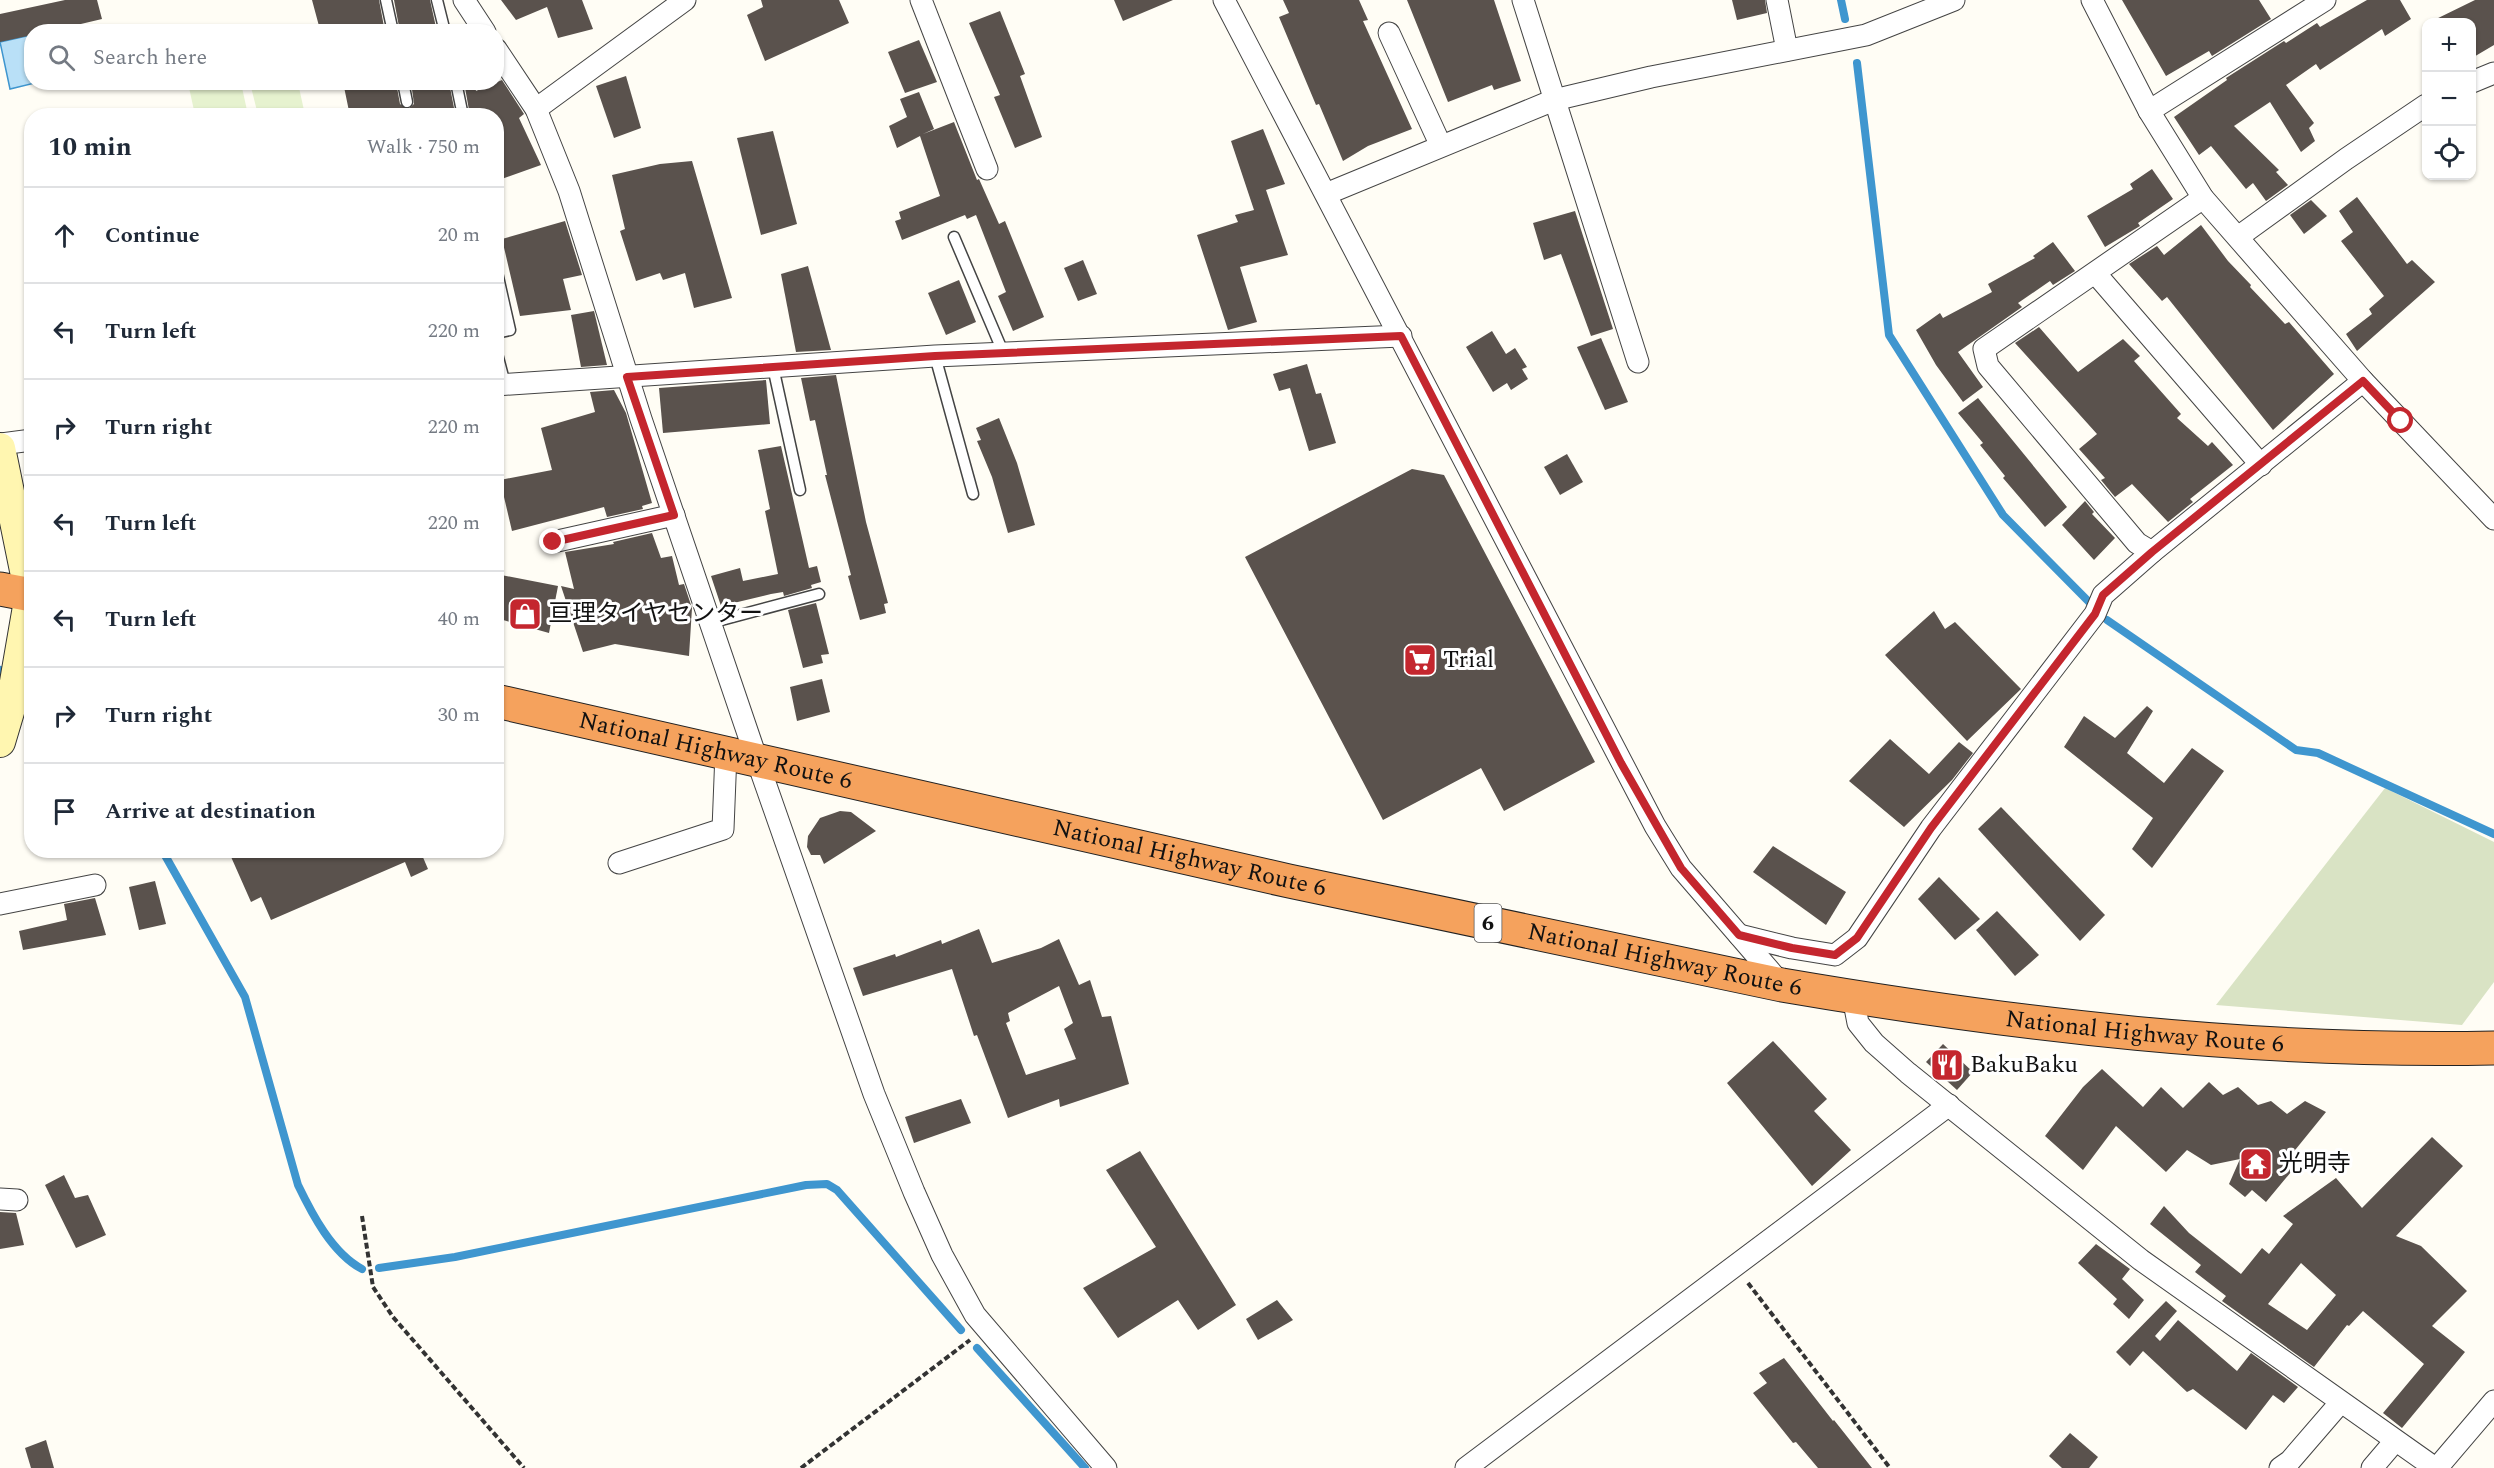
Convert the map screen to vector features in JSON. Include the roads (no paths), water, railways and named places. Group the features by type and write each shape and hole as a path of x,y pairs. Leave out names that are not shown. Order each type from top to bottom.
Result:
{"highway":[{"name":"National Highway Route 6","path":"504,703 1289,881 1782,985 1853,997 2125,1031 2249,1042 2353,1047 2494,1048"}],"street":[{"path":"464,0 480,24"},
{"path":"536,108 685,0"},
{"path":"921,0 987,169"},
{"path":"1224,0 1655,826 1681,868 1782,985"},
{"path":"1523,0 1638,362"},
{"path":"1777,0 1787,50"},
{"path":"1326,194 1554,100 1866,35 1954,0"},
{"path":"2092,0 2150,111 2203,198 2363,381 2494,519"},
{"path":"2150,111 2325,0"},
{"path":"1389,33 1441,146"},
{"path":"504,61 536,108 569,191 627,377 710,623 742,756 879,1105 942,1256 985,1328 1106,1468"},
{"path":"2476,80 2494,73"},
{"path":"2238,237 2346,159 2422,108"},
{"path":"2152,552 2136,543 1988,366 1984,349 2096,274 2203,198"},
{"path":"2096,274 2261,465"},
{"path":"504,384 1003,352 1401,336"},
{"path":"1739,935 1792,948 1835,955 1857,938 1931,828 2095,614 2103,595 2152,552 2363,381"},
{"path":"0,742 15,682 20,593 0,446 24,442"},
{"path":"553,542 674,515"},
{"path":"619,863 723,829 742,756"},
{"path":"0,904 94,885"},
{"path":"1853,997 1858,1023 1874,1042 1948,1105 2141,1260 2436,1468 2494,1401"},
{"path":"1466,1468 1948,1105"},
{"path":"2280,1468 2290,1461 2340,1402"},
{"path":"2372,1468 2395,1441"}],"lane":[{"path":"386,0 391,24"},
{"path":"437,0 443,24"},
{"path":"405,90 408,102"},
{"path":"458,90 461,108"},
{"path":"954,237 1003,352"},
{"path":"504,303 510,330 504,331"},
{"path":"935,356 972,494"},
{"path":"773,368 800,490"},
{"path":"710,623 819,594"}],"water":[{"path":"24,37 24,86 10,89 0,42"}],"waterway":[{"path":"1841,0 1845,19"},
{"path":"1857,63 1889,335 2003,515 2091,604"},
{"path":"2107,620 2296,750 2318,753 2494,834"},
{"path":"167,858 245,997 298,1185 316,1220 332,1243 351,1262 362,1269"},
{"path":"379,1268 455,1257 806,1185 827,1184 837,1190 961,1330"},
{"path":"977,1348 1085,1468"}],"place":[{"name":"亘理タイヤセンター","path":"525,614"},
{"name":"Trial","path":"1420,660"},
{"name":"BakuBaku","path":"1947,1065"},
{"name":"光明寺","path":"2256,1164"}]}
